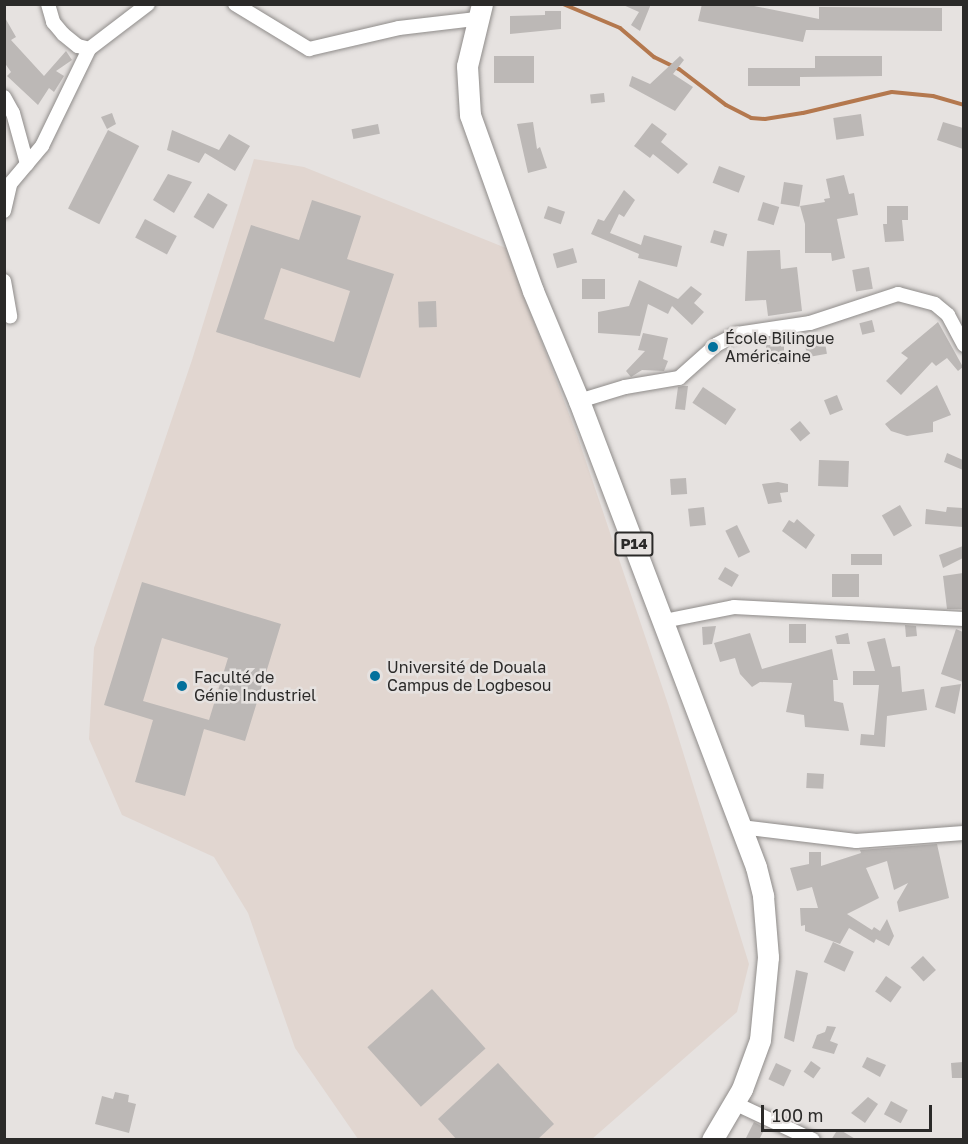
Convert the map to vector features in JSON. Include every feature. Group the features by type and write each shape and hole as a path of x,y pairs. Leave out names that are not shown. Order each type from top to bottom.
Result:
{"main road":[{"name":"P14","path":"479,12 467,66 470,115 533,291 579,401 664,621 741,827 763,896 768,957 760,1040 734,1104 712,1140"}],"street":[{"path":"48,4 53,22 63,34 78,46 89,49"},
{"path":"4,211 8,185 42,146 89,49 148,4"},
{"path":"235,4 309,48 479,12"},
{"path":"4,97 13,113 27,164"},
{"path":"4,281 10,316"},
{"path":"579,401 625,387 679,378 716,345 737,334 810,323 898,294 935,304 948,315 963,345"},
{"path":"664,621 734,607 963,619"},
{"path":"741,827 856,841 963,833"},
{"path":"734,1104 813,1140"}],"shaded area":[{"name":"Université de Douala Campus de Logbesou","path":"254,159 304,167 506,248 577,435 668,704 749,964 737,1012 592,1139 358,1139 295,1048 248,913 214,857 122,815 89,739 94,648 192,360"}],"building":[{"path":"621,4 651,4 640,31 631,25 639,12"},
{"path":"702,4 744,4 819,19 819,7 942,8 942,31 806,30 803,42 698,21"},
{"path":"545,11 561,11 561,29 510,34 510,16 545,15"},
{"path":"4,16 16,37 11,40 44,76 66,51 72,60 56,71 64,76 54,92 49,88 38,105 7,76 11,72 4,62"},
{"path":"494,56 534,56 534,83 494,83"},
{"path":"680,56 684,60 673,74 693,87 675,111 629,86 632,76 650,84"},
{"path":"815,56 882,56 882,76 800,77 800,86 748,86 748,68 815,68"},
{"path":"604,93 605,102 591,103 590,94"},
{"path":"112,113 116,124 107,129 101,117"},
{"path":"861,114 864,136 836,140 833,118"},
{"path":"533,122 537,149 540,147 547,168 528,173 517,124"},
{"path":"943,122 963,128 963,149 937,140"},
{"path":"652,123 667,134 661,142 688,164 678,174 653,154 650,158 634,146"},
{"path":"378,124 380,134 353,139 351,129"},
{"path":"108,130 139,146 99,224 68,208"},
{"path":"172,130 219,150 229,134 250,146 235,171 205,153 199,163 167,150"},
{"path":"719,166 745,176 739,193 713,183"},
{"path":"168,174 192,182 174,213 153,200"},
{"path":"844,175 849,194 854,193 858,215 837,219 845,258 832,261 831,253 805,253 805,224 800,206 825,202 824,199 830,198 826,179"},
{"path":"784,182 803,185 799,207 781,204"},
{"path":"624,190 635,200 624,217 619,214 610,233 641,245 644,235 682,246 677,267 638,258 639,254 591,234 598,219 604,221"},
{"path":"208,193 228,205 213,229 194,217"},
{"path":"312,200 361,216 347,259 394,274 360,378 216,332 251,225 299,240","holes":["281,268 350,291 334,342 264,319"]},
{"path":"763,202 779,207 774,225 757,220"},
{"path":"548,206 565,212 561,224 544,218"},
{"path":"887,206 908,206 908,220 902,220 904,241 885,242 883,224 887,224"},
{"path":"145,219 177,236 167,254 135,238"},
{"path":"714,230 727,234 724,247 710,242"},
{"path":"573,248 577,262 557,268 553,254"},
{"path":"780,250 781,269 797,267 802,311 768,316 766,300 745,301 747,251"},
{"path":"869,267 873,289 856,292 852,270"},
{"path":"582,279 605,279 605,299 582,299"},
{"path":"639,280 678,299 691,286 702,294 694,303 704,312 692,325 672,306 668,314 648,304 640,336 598,333 598,312 629,306"},
{"path":"436,301 437,327 419,328 418,302"},
{"path":"872,320 875,332 862,335 859,323"},
{"path":"938,322 963,367 958,371 947,358 936,366 932,362 901,395 886,381 908,358 901,353"},
{"path":"643,333 668,338 663,359 668,361 664,371 642,370 631,377 626,371 645,351 638,350"},
{"path":"824,337 827,354 807,357 804,340"},
{"path":"766,345 784,345 784,364 766,364"},
{"path":"937,385 951,415 933,422 933,432 907,436 891,431 885,424"},
{"path":"688,386 685,410 675,409 678,387"},
{"path":"703,387 736,409 726,425 692,403"},
{"path":"837,395 843,410 830,415 824,400"},
{"path":"800,421 810,433 800,442 790,429"},
{"path":"947,453 963,460 963,470 944,462"},
{"path":"819,460 849,461 848,487 818,486"},
{"path":"686,478 687,494 671,495 670,479"},
{"path":"778,482 788,484 788,492 780,493 782,502 768,504 762,484"},
{"path":"900,505 912,526 894,536 882,516"},
{"path":"704,507 706,525 690,527 688,509"},
{"path":"947,507 963,508 963,527 925,524 926,509 946,512"},
{"path":"797,519 815,535 806,549 782,531 789,520 794,523"},
{"path":"737,525 750,552 738,558 725,531"},
{"path":"963,546 963,558 943,568 939,555"},
{"path":"851,554 882,554 882,565 851,565"},
{"path":"725,567 739,575 732,587 718,579"},
{"path":"963,573 963,609 947,609 943,576"},
{"path":"832,574 859,574 859,597 832,597"},
{"path":"142,582 281,624 245,741 204,729 185,796 135,782 153,720 104,705","holes":["162,638 228,658 209,720 143,701"]},
{"path":"789,624 806,624 806,643 789,643"},
{"path":"905,625 916,626 917,636 906,637"},
{"path":"716,626 712,644 703,645 702,627"},
{"path":"956,629 963,632 963,682 941,674"},
{"path":"750,633 762,669 832,649 838,680 833,680 834,701 843,703 849,731 805,727 804,715 786,712 792,683 760,682 752,687 740,674 735,658 720,662 714,643"},
{"path":"848,633 850,644 837,644 835,636"},
{"path":"885,638 892,667 900,666 902,692 924,689 927,710 887,716 885,747 860,745 861,734 874,735 879,685 853,685 853,671 875,671 867,642"},
{"path":"961,684 955,714 935,707 941,687"},
{"path":"807,773 824,774 823,789 806,788"},
{"path":"937,844 949,898 899,912 897,902 908,883 894,890 887,861 866,868 879,898 847,914 872,930 874,927 880,931 887,919 894,936 889,946 876,939 874,943 849,928 840,944 805,931 805,925 801,926 800,908 818,908 812,887 797,891 790,868 809,864 809,852 821,852 821,866 861,853 860,850"},
{"path":"833,942 854,952 845,972 824,962"},
{"path":"923,956 936,970 924,981 911,968"},
{"path":"796,970 808,973 794,1042 784,1038"},
{"path":"886,976 902,987 891,1002 875,992"},
{"path":"432,989 486,1048 421,1107 367,1047"},
{"path":"827,1026 836,1027 830,1041 838,1044 834,1054 812,1048 817,1035 825,1032"},
{"path":"867,1057 886,1065 880,1077 862,1067"},
{"path":"811,1061 821,1068 813,1079 804,1072"},
{"path":"963,1062 963,1078 952,1078 951,1063"},
{"path":"498,1063 554,1124 537,1140 457,1140 438,1119"},
{"path":"776,1063 791,1070 784,1086 768,1079"},
{"path":"115,1092 129,1095 128,1102 136,1104 129,1133 95,1124 102,1096 113,1099"},
{"path":"868,1097 878,1104 865,1123 851,1113"},
{"path":"891,1101 908,1110 901,1123 884,1114"},
{"path":"754,1122 765,1128 759,1140 745,1140"},
{"path":"838,1129 842,1131 857,1140 831,1140"}],"waterway":[{"path":"563,4 620,28 654,57 679,69 726,105 751,118 765,119 803,113 892,92 933,96 964,105"}],"place":[{"name":"École Bilingue Américaine","path":"713,347"},
{"name":"Université de Douala Campus de Logbesou","path":"375,676"},
{"name":"Faculté de Génie Industriel","path":"182,686"}]}
